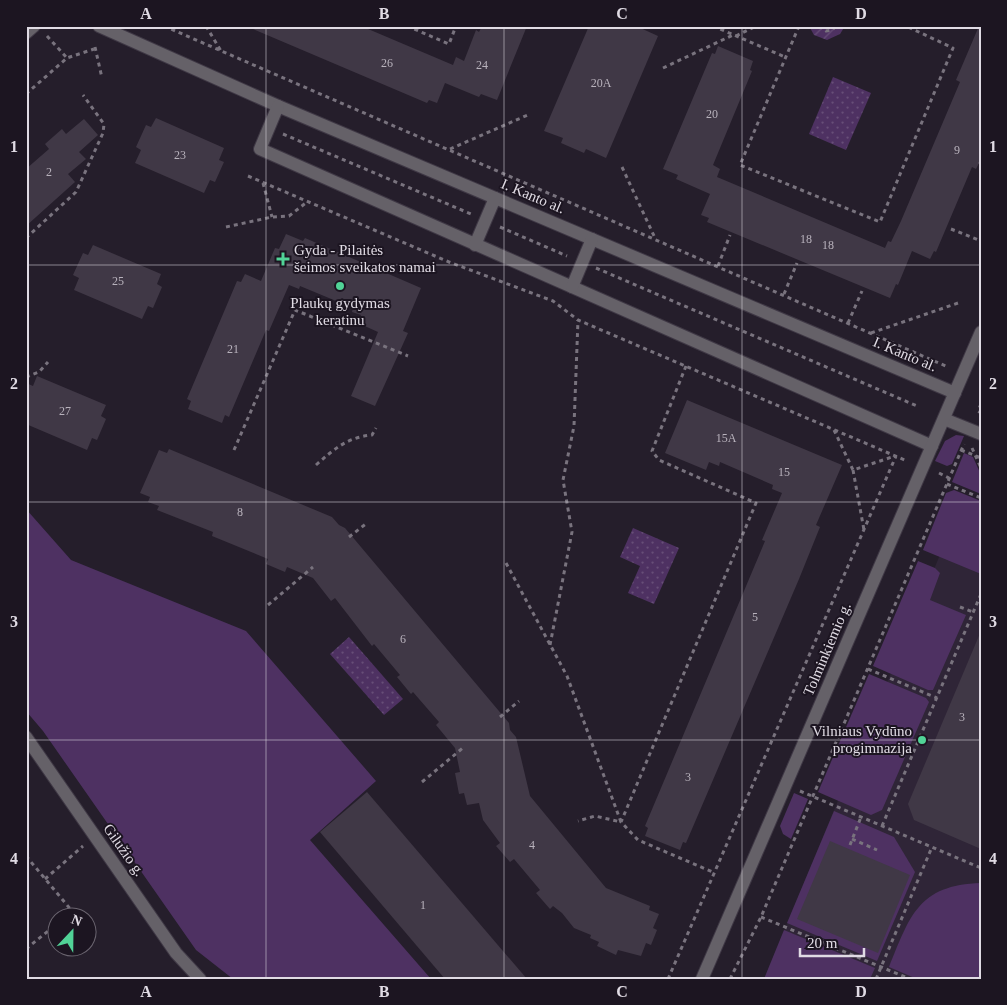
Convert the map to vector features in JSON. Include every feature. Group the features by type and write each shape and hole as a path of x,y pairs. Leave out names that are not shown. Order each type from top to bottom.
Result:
{"street":[{"name":"I. Kanto al.","path":"103,28 278,106 955,393"},
{"path":"26,33 39,29"},
{"path":"278,106 260,149 932,446"},
{"path":"475,244 495,198"},
{"path":"572,287 592,239"},
{"name":"Tolminkiemio g.","path":"702,979 981,332"},
{"path":"944,419 973,433"},
{"name":"Gilužio g.","path":"26,736 176,953 200,979"}],"path":[{"path":"164,26 784,294 963,374"},
{"path":"206,26 221,51"},
{"path":"407,26 449,44 456,26"},
{"path":"713,26 785,57"},
{"path":"663,68 756,26"},
{"path":"799,26 740,165 880,222 953,48 906,26"},
{"path":"819,26 826,31 836,26"},
{"path":"102,78 94,49 103,28"},
{"path":"39,29 67,58"},
{"path":"26,94 67,58 94,49"},
{"path":"26,238 76,192 103,133 104,124 83,95"},
{"path":"450,150 530,114"},
{"path":"622,167 655,238"},
{"path":"248,176 449,262 552,301 578,320 896,456"},
{"path":"263,183 272,217"},
{"path":"226,228 272,217 289,216 307,202"},
{"path":"951,229 981,241"},
{"path":"718,266 730,235"},
{"path":"784,294 797,263"},
{"path":"848,323 862,291"},
{"path":"871,333 961,302"},
{"path":"234,450 295,310 408,356"},
{"path":"550,645 572,532 563,480 574,426 578,320"},
{"path":"26,377 39,372 48,362"},
{"path":"621,822 756,503 659,460 652,451 686,366"},
{"path":"730,979 761,917 961,450 973,433 981,404"},
{"path":"316,465 339,444 360,436 372,434 376,428"},
{"path":"834,429 853,470 864,530"},
{"path":"973,433 976,456 981,468"},
{"path":"961,450 981,458"},
{"path":"853,470 896,456"},
{"path":"668,979 896,456"},
{"path":"947,484 981,498"},
{"path":"350,537 368,523"},
{"path":"506,563 567,676 621,822 638,840 715,872"},
{"path":"268,605 313,567"},
{"path":"882,826 981,594"},
{"path":"960,607 973,612"},
{"path":"868,669 937,698"},
{"path":"500,718 519,701"},
{"path":"422,782 464,747"},
{"path":"786,785 981,868"},
{"path":"578,822 595,816 621,822"},
{"path":"850,845 861,817"},
{"path":"45,879 95,836"},
{"path":"852,839 876,850"},
{"path":"876,979 932,847"},
{"path":"26,856 69,908"},
{"path":"761,917 910,979"},
{"path":"26,949 48,931"}],"shaded area":[{"path":"809,26 845,26 840,34 827,40 814,35"},
{"path":"833,77 871,93 846,150 809,134"},
{"path":"956,435 964,436 952,464 947,466 935,461 945,441"},
{"path":"964,453 973,457 981,475 981,494 952,482"},
{"path":"954,490 981,501 981,574 923,550 946,493"},
{"name":"Vilniaus Vydūno progimnazija","path":"964,497 981,504 981,979 764,979"},
{"path":"26,509 71,560 246,631 376,781 310,840 431,979 233,979 196,950 43,731 26,711"},
{"path":"633,528 679,548 654,604 628,593 640,566 620,557"},
{"path":"918,561 935,568 940,573 930,600 966,615 933,690 928,690 873,666"},
{"path":"349,637 403,699 384,715 330,654"},
{"path":"869,674 926,698 929,702 882,810 871,815 818,792"},
{"path":"794,793 808,799 791,839 783,834 780,826"},
{"path":"834,811 894,837 915,872 877,961 787,923"},
{"path":"981,883 981,979 917,979 889,967 903,933 919,907 930,897 943,890 960,885"},
{"path":"784,930 875,968 870,979 764,979"}],"building":[{"path":"246,26 361,26 453,65 456,57 464,61 476,30 479,32 482,26 527,26 497,100 481,94 479,97 445,83 437,103 429,100 427,103"},
{"path":"589,26 636,26 658,36 606,158 586,149 584,153 561,143 563,138 544,131"},
{"path":"979,26 981,26 981,159 976,169 972,167 936,252 934,251 930,259 912,251 898,285 896,284 890,298 707,222 709,218 701,215 710,194 676,179 678,175 663,169 712,53 715,54 718,46 753,61 750,70 752,71 713,165 720,169 717,177 885,248 888,241 891,242 901,221 960,82 956,80"},
{"path":"156,118 224,148 219,160 224,162 215,182 210,180 204,193 135,163 141,150 136,147 146,125 151,127"},
{"path":"84,119 98,135 79,152 86,159 68,174 75,182 26,226 26,169 49,149 45,144 62,129 66,134"},
{"path":"286,234 303,241 305,238 421,288 403,331 408,333 375,406 351,396 378,332 358,323 361,315 352,312 353,308 300,286 299,289 289,285 269,331 266,330 229,417 225,415 222,423 188,409 191,401 187,399 237,281 241,282 245,274 261,281 275,248 279,249"},
{"path":"93,245 161,274 157,284 162,287 153,308 148,306 142,319 74,290 79,278 73,275 83,253 88,255"},
{"path":"37,376 106,405 101,416 106,419 97,440 92,438 87,450 26,424 26,383 33,386"},
{"path":"687,400 842,465 816,525 820,527 799,579 686,843 683,842 680,850 645,836 648,828 645,826 765,541 762,540 782,493 772,489 773,485 720,462 719,466 709,462 706,470 665,453"},
{"path":"169,449 332,517 339,525 345,528 509,723 510,730 516,737 530,796 606,888 650,906 649,910 659,914 653,928 657,930 651,945 646,943 641,956 618,950 616,955 597,946 599,942 590,938 591,935 574,928 562,913 553,906 550,909 536,893 540,890 514,859 510,862 496,846 500,843 483,820 479,803 467,805 464,793 459,794 455,773 460,772 455,748 436,725 439,722 413,692 411,694 397,677 400,675 374,644 372,646 335,598 331,601 313,578 287,567 285,572 266,564 268,559 212,536 213,532 157,510 159,506 148,502 150,497 140,493 159,450 167,453"},
{"name":"Vilniaus Vydūno progimnazija","path":"981,631 981,849 914,820 908,804"},
{"path":"367,792 527,979 445,979 320,832"},
{"path":"830,841 910,875 878,953 797,919"}],"place":[{"name":"Gyda - Pilaitės šeimos sveikatos namai","path":"283,259"},
{"name":"Plaukų gydymas keratinu","path":"340,286"},
{"name":"Vilniaus Vydūno progimnazija","path":"922,740"}]}
